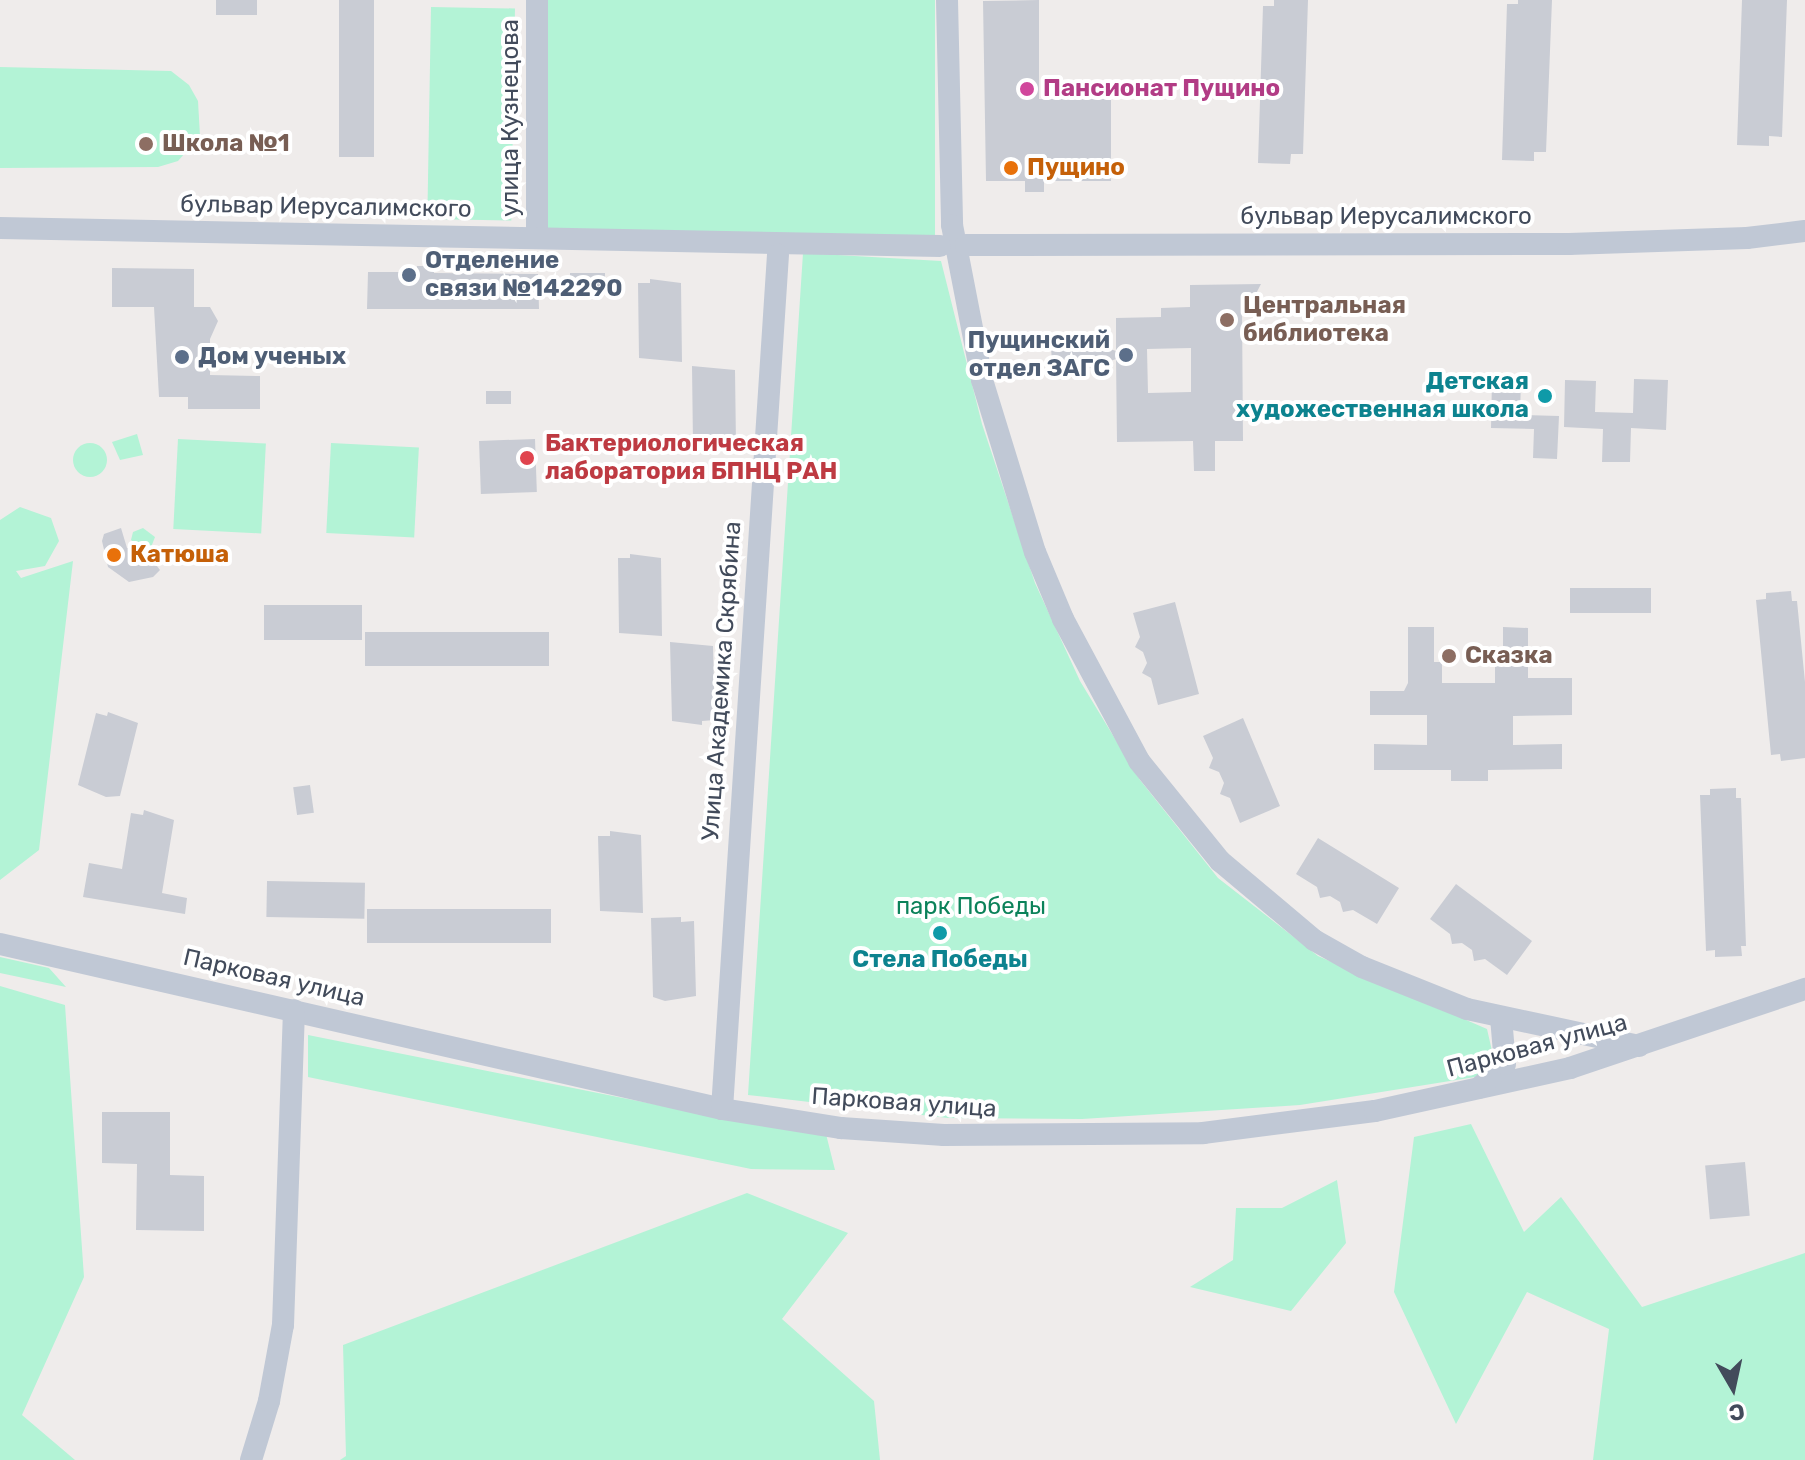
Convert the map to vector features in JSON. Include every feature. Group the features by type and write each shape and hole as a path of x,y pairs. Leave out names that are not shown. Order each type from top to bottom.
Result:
{"street":[{"name":"улица Кузнецова","path":"537,0 537,236"},
{"path":"947,0 952,225 982,380 1035,552 1114,718 1182,818 1262,900 1362,967 1419,992 1501,1017 1640,1046"},
{"name":"бульвар Иерусалимского","path":"0,228 940,246"},
{"name":"бульвар Иерусалимского","path":"966,245 1569,244 1747,238 1805,231"},
{"name":"Улица Академика Скрябина","path":"722,1109 778,255"},
{"name":"Парковая улица","path":"0,944 722,1109 841,1128 1070,1137 1203,1133 1375,1111 1472,1092 1640,1046 1805,989"},
{"path":"251,1460 283,1325 294,1010"},
{"path":"1472,1092 1505,1064 1501,1017"}],"green space":[{"path":"537,0 935,0 935,236 537,236"},
{"path":"431,7 515,8 511,220 427,219"},
{"path":"0,67 171,71 189,85 198,101 200,136 178,161 158,167 0,168"},
{"name":"парк Победы","path":"803,253 941,261 982,424 1035,583 1080,681 1140,780 1218,878 1318,956 1487,1029 1495,1064 1475,1077 1300,1105 1082,1119 948,1118 748,1095"},
{"path":"137,434 143,455 120,460 112,442"},
{"path":"178,439 266,444 261,533 173,529"},
{"path":"90,443 102,448 107,460 102,472 90,477 78,472 73,460 78,448"},
{"path":"331,443 419,448 414,537 326,533"},
{"path":"20,507 51,518 59,541 45,566 16,571 21,578 73,561 39,850 0,880 0,520"},
{"path":"143,528 155,537 148,555 131,540 133,532"},
{"path":"0,957 49,968 66,987 0,973"},
{"path":"0,986 65,1005 84,1277 22,1415 75,1460 0,1460"},
{"path":"308,1035 743,1122 825,1130 835,1170 751,1169 308,1077"},
{"path":"1471,1124 1524,1232 1561,1197 1642,1307 1805,1253 1805,1460 1593,1460 1609,1329 1527,1292 1456,1424 1394,1292 1414,1137"},
{"path":"1337,1180 1346,1243 1291,1311 1190,1287 1233,1260 1236,1208 1282,1208"},
{"path":"747,1193 848,1233 782,1319 874,1401 880,1460 340,1460 346,1456 343,1345"}],"building":[{"path":"216,0 257,0 257,15 216,15"},
{"path":"339,0 374,0 374,157 339,157"},
{"name":"Пансионат Пущино","path":"1039,0 1039,99 1111,99 1111,181 1044,181 1044,192 1025,192 1025,181 986,181 983,1"},
{"path":"1274,0 1308,0 1303,154 1291,154 1290,164 1258,163 1263,6 1274,6"},
{"path":"1518,0 1552,0 1546,152 1534,152 1534,161 1502,160 1507,4 1518,4"},
{"path":"1742,0 1787,0 1782,137 1769,136 1769,146 1737,145"},
{"path":"417,266 434,266 434,273 538,274 539,309 367,309 368,272 417,272"},
{"name":"Дом ученых","path":"112,268 194,269 194,307 210,307 218,321 210,339 210,375 260,376 260,409 188,409 188,397 159,397 154,307 112,307"},
{"path":"570,273 605,273 605,293 570,293"},
{"path":"650,279 681,283 682,362 639,358 638,283 650,283"},
{"path":"1261,284 1250,305 1242,307 1243,441 1215,441 1215,471 1194,471 1193,441 1117,442 1116,359 1082,371 1081,363 1052,363 1051,347 1082,347 1081,339 1116,351 1116,318 1161,317 1161,308 1190,307 1190,285","holes":["1191,348 1191,392 1148,393 1147,349"]},
{"path":"692,366 735,370 736,445 705,449 705,445 693,445"},
{"path":"1492,379 1521,380 1520,415 1559,416 1557,459 1533,458 1534,429 1491,428"},
{"path":"1634,379 1668,380 1666,430 1631,428 1630,462 1602,462 1603,429 1564,427 1565,380 1596,381 1595,412 1633,413"},
{"path":"486,391 511,391 511,404 486,404"},
{"path":"535,439 537,492 481,494 479,441"},
{"name":"Катюша","path":"121,528 127,548 144,549 160,570 153,577 129,582 108,567 102,541 104,534"},
{"path":"630,554 661,558 662,636 619,633 618,558 630,558"},
{"path":"1570,588 1651,588 1651,613 1570,613"},
{"path":"1791,591 1792,601 1797,601 1805,682 1805,758 1781,761 1780,754 1771,755 1756,600 1766,599 1766,593"},
{"path":"1175,602 1199,694 1158,705 1151,678 1142,673 1147,663 1143,652 1135,647 1140,637 1133,613"},
{"path":"264,605 362,605 362,640 264,640"},
{"path":"1408,627 1434,627 1434,662 1442,662 1442,683 1495,683 1495,661 1503,661 1503,627 1528,628 1528,678 1572,678 1572,715 1513,716 1513,745 1562,744 1562,769 1488,770 1488,781 1451,781 1451,770 1374,770 1374,744 1427,745 1427,715 1370,715 1370,691 1404,691 1408,683"},
{"path":"365,632 549,632 549,666 365,666"},
{"path":"670,642 713,646 715,720 702,721 702,725 672,721"},
{"path":"108,712 138,723 120,796 106,797 78,785 96,713 107,716"},
{"path":"1243,718 1280,806 1240,823 1230,798 1220,794 1224,783 1219,772 1209,768 1213,758 1203,736"},
{"path":"310,785 314,813 297,815 293,787"},
{"path":"1736,788 1736,798 1741,798 1746,946 1741,946 1742,956 1715,957 1715,950 1706,951 1700,795 1710,795 1710,789"},
{"path":"144,810 174,820 162,893 187,898 185,914 83,897 89,863 122,869 131,813 143,815"},
{"path":"610,831 641,835 643,913 600,911 598,836 610,836"},
{"path":"1318,838 1399,888 1377,924 1353,910 1343,912 1340,902 1330,896 1320,898 1317,887 1296,874"},
{"path":"267,881 365,883 364,919 266,917"},
{"path":"1456,884 1532,941 1507,975 1485,959 1474,961 1472,950 1462,943 1452,944 1450,934 1430,919"},
{"path":"367,909 551,909 551,943 367,943"},
{"path":"681,917 681,922 694,921 696,996 665,1001 653,997 651,918"},
{"path":"102,1112 170,1112 170,1175 204,1176 204,1231 136,1230 137,1164 102,1163"},
{"path":"1745,1162 1750,1216 1710,1219 1705,1165"}],"place":[{"name":"Пансионат Пущино","path":"1027,89"},
{"name":"Школа №1","path":"146,144"},
{"name":"Пущино","path":"1011,168"},
{"name":"Отделение связи №142290","path":"409,275"},
{"name":"Центральная библиотека","path":"1227,320"},
{"name":"Пущинский отдел ЗАГС","path":"1126,355"},
{"name":"Дом ученых","path":"182,357"},
{"name":"Детская художественная школа","path":"1545,396"},
{"name":"Бактериологическая лаборатория БПНЦ РАН","path":"527,458"},
{"name":"Катюша","path":"114,555"},
{"name":"Сказка","path":"1449,656"},
{"name":"Стела Победы","path":"940,933"}]}
